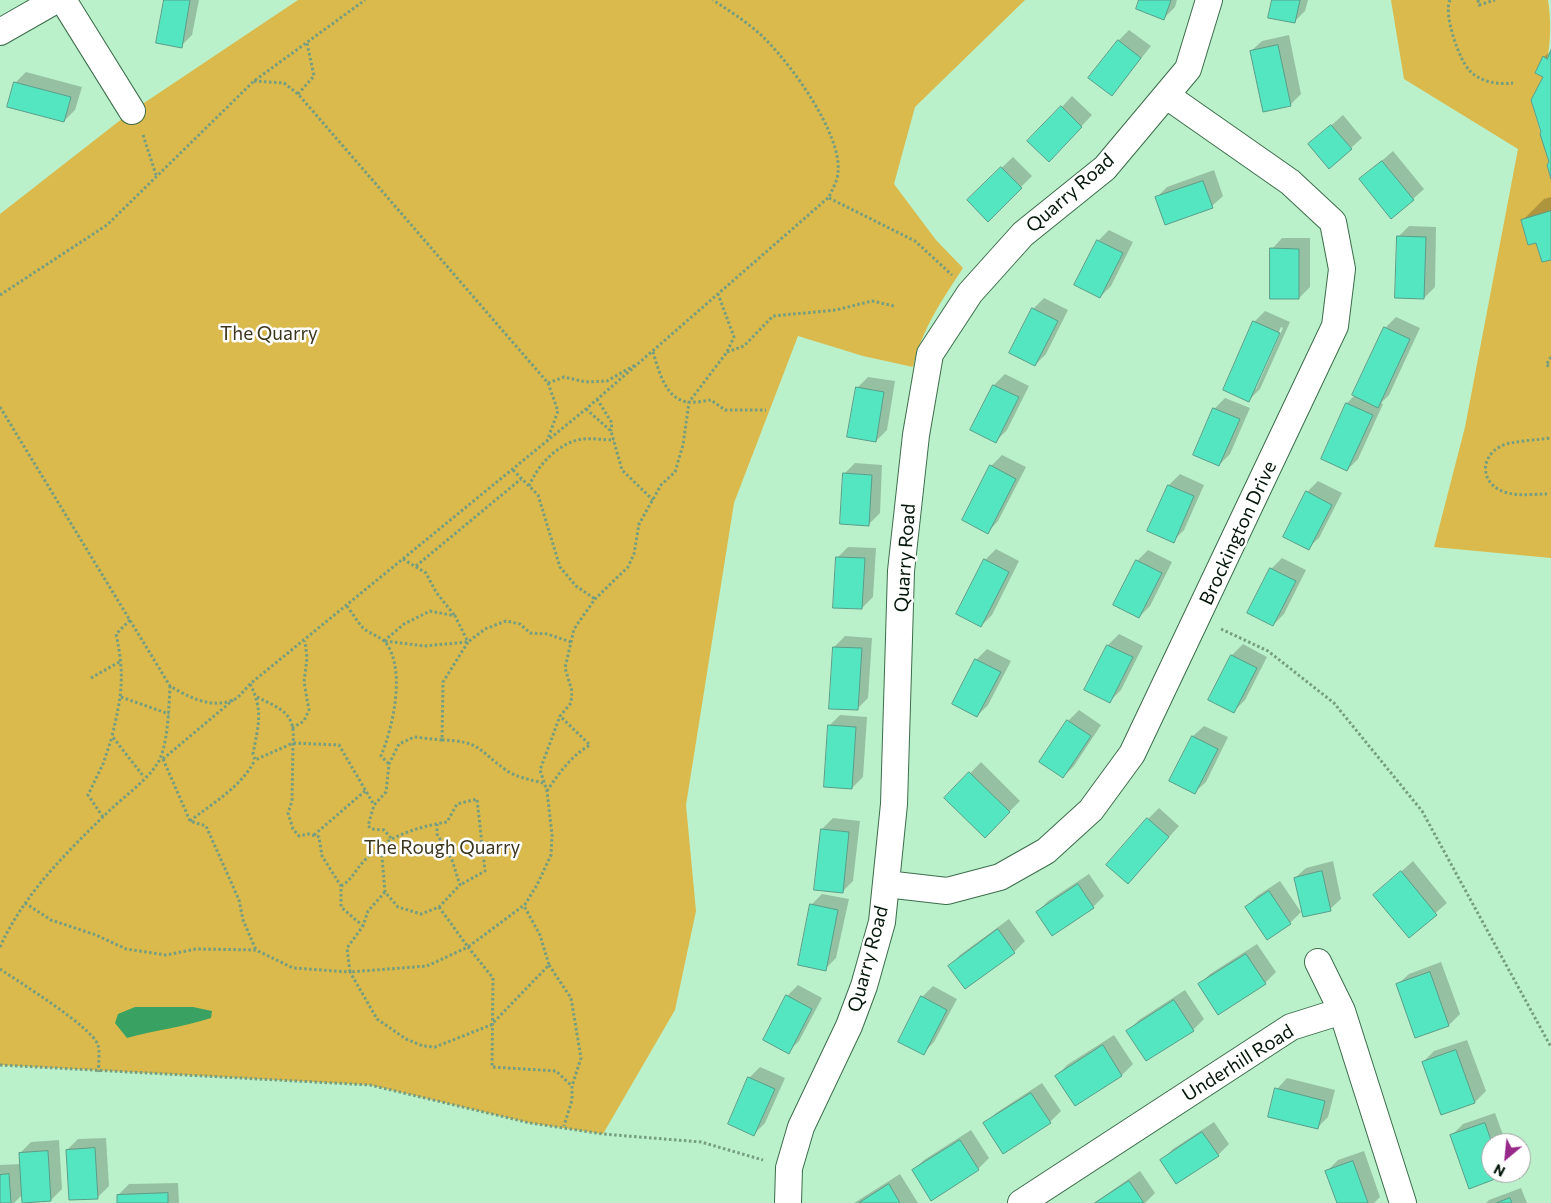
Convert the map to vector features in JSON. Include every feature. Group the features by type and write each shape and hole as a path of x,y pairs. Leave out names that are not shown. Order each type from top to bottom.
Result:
{"street":[{"path":"0,32 56,0"},
{"path":"63,0 132,111"},
{"name":"Quarry Road","path":"788,1203 789,1168 801,1128 849,1026 864,986 882,922 894,804 901,571 916,435 930,354 970,293 1023,234 1105,168 1167,96 1188,68 1209,0"},
{"name":"Brockington Drive","path":"886,884 947,891 1000,877 1046,851 1091,810 1132,754 1335,326 1342,269 1333,222 1290,182 1167,96"},
{"path":"1318,962 1342,1011 1403,1203"},
{"name":"Underhill Road","path":"1021,1203 1291,1027 1342,1011"}],"path":[{"path":"0,295 107,225 156,175 254,82 365,0"},
{"path":"0,947 25,903 46,876 163,759 250,684 547,442 653,352 829,197 838,173 836,151 830,132 794,72 767,41 712,0"},
{"path":"1450,0 1448,4 1449,19 1462,57 1469,70 1484,80 1500,85 1513,83"},
{"path":"1478,0 1479,5 1495,0"},
{"path":"298,94 314,76 307,43"},
{"path":"254,82 284,83 298,94 548,383 558,411 547,442"},
{"path":"132,111 141,128 156,175"},
{"path":"829,197 915,241 970,293"},
{"path":"25,903 51,920 96,935 126,949 166,955 196,949 256,950 293,968 350,972 427,966 468,947 524,906 538,886 551,855 552,834 547,791 540,770 560,716 571,703 572,691 565,668 574,629 595,599 628,567 634,554 639,524 662,485 675,472 682,445 688,402 727,352 734,337 718,294"},
{"path":"727,352 744,346 773,316 836,310 872,301 894,306"},
{"path":"653,352 660,378 676,398 688,402 711,400 725,410 766,410"},
{"path":"1551,357 1546,365 1551,367"},
{"path":"548,383 564,377 586,382 608,381 642,361"},
{"path":"597,399 612,423 611,431 622,470 653,500"},
{"path":"0,407 170,686 187,696 208,703 233,700"},
{"path":"586,409 611,431"},
{"path":"1547,494 1507,493 1489,484 1485,476 1484,465 1491,453 1503,445 1551,438"},
{"path":"529,486 536,470 556,451 581,439 614,440"},
{"path":"513,470 538,495 560,567 576,586 595,599"},
{"path":"416,566 521,479"},
{"path":"403,559 426,573 436,592 455,616 468,642"},
{"path":"347,606 364,629 384,641 392,652 396,675 395,705 381,756 389,764"},
{"path":"384,641 404,624 430,611 455,616"},
{"path":"1198,618 1268,651 1334,703 1422,811 1551,1047"},
{"path":"104,817 88,795 103,764 121,697 122,661 116,634 130,620"},
{"path":"442,740 443,682 468,642 485,629 506,621 520,624 530,633 548,634 571,642"},
{"path":"292,728 304,721 309,710 304,682 307,658 305,641"},
{"path":"384,641 424,646 468,642"},
{"path":"91,678 122,661"},
{"path":"250,684 257,697 260,715 254,754 255,760"},
{"path":"158,764 169,714 170,686"},
{"path":"121,697 169,714"},
{"path":"257,697 282,710 289,716 294,732 292,800 288,813 292,829 299,836 309,834 318,837 322,856 341,886 341,908 363,926"},
{"path":"547,791 564,766 579,751 590,745 560,716"},
{"path":"112,736 144,777"},
{"path":"390,838 384,830 372,829 368,826 374,805 386,792 389,764 399,744 414,737 464,741 478,746 507,771 543,783"},
{"path":"190,821 227,794 246,776 255,760 293,743 339,745 374,805"},
{"path":"163,759 190,821 206,826 239,900 244,920 256,950"},
{"path":"314,835 365,791"},
{"path":"341,886 349,882 363,861 381,845 390,838 447,822 457,804 477,799 485,871 460,885 439,907 421,914 398,907 385,892 381,845"},
{"path":"436,824 437,834 452,860 460,885"},
{"path":"385,892 368,911 363,926 347,948 350,972 377,1019 406,1039 423,1046 435,1047 491,1026 549,965"},
{"path":"524,906 540,935 549,965 571,998 577,1025 581,1058 572,1086 572,1100 564,1126"},
{"path":"439,907 493,978 492,1067 556,1071 572,1086"},
{"path":"0,969 65,1012 93,1038 98,1044 99,1072"},
{"path":"0,1065 99,1072 370,1085 530,1123 564,1126 604,1134 701,1142 789,1168"}],"green space":[{"path":"298,0 1025,0 915,107 894,184 936,240 963,268 927,327 913,367 863,356 798,336 734,503 686,805 696,911 675,1010 603,1134 530,1123 370,1085 0,1065 0,214 132,111"},
{"path":"1391,0 1548,0 1550,30 1547,59 1543,57 1535,73 1543,77 1531,100 1549,162 1547,165 1551,179 1551,211 1521,221 1528,245 1536,243 1542,262 1551,260 1551,558 1434,547 1465,427 1518,149 1404,79"}],"shaded area":[{"path":"135,1007 193,1007 212,1011 211,1018 127,1038 115,1023 118,1014"}],"building":[{"path":"164,0 190,0 182,48 156,43"},
{"path":"1139,0 1171,0 1164,20 1136,9"},
{"path":"1272,0 1300,0 1295,23 1268,18"},
{"path":"1118,40 1141,58 1112,96 1088,78"},
{"path":"1278,45 1291,106 1263,112 1250,51"},
{"path":"1551,50 1551,179 1547,165 1549,162 1531,100 1543,77 1535,73 1543,56 1547,59"},
{"path":"14,82 71,97 64,122 7,107"},
{"path":"1061,106 1082,127 1049,162 1027,141"},
{"path":"1331,125 1352,149 1329,169 1308,144"},
{"path":"1382,161 1414,200 1391,219 1359,179"},
{"path":"1001,167 1022,188 988,222 967,200"},
{"path":"1203,181 1213,208 1165,225 1155,197"},
{"path":"1551,211 1551,260 1542,262 1536,243 1528,245 1521,220"},
{"path":"1397,236 1426,237 1424,299 1395,298"},
{"path":"1097,240 1123,253 1100,298 1074,285"},
{"path":"1270,248 1299,249 1299,299 1270,299"},
{"path":"1032,308 1058,321 1035,366 1009,353"},
{"path":"1253,321 1280,333 1249,402 1223,390"},
{"path":"1384,327 1410,339 1378,408 1352,395"},
{"path":"993,385 1019,397 996,443 970,430"},
{"path":"856,387 884,392 876,442 847,437"},
{"path":"1346,403 1373,415 1347,471 1321,459"},
{"path":"1213,408 1240,419 1219,466 1193,455"},
{"path":"990,465 1016,479 988,534 962,520"},
{"path":"843,473 872,475 869,526 840,524"},
{"path":"1168,485 1194,496 1174,543 1147,531"},
{"path":"1306,491 1332,505 1309,550 1283,537"},
{"path":"836,557 865,558 862,609 833,608"},
{"path":"984,559 1009,572 981,627 956,614"},
{"path":"1136,560 1162,573 1139,618 1113,605"},
{"path":"1270,568 1296,581 1273,626 1247,613"},
{"path":"1107,645 1133,657 1110,703 1084,690"},
{"path":"833,647 862,648 858,710 829,709"},
{"path":"1231,655 1257,668 1234,713 1208,700"},
{"path":"975,659 1001,672 977,717 952,704"},
{"path":"1067,720 1091,736 1063,778 1039,762"},
{"path":"828,725 856,727 852,789 824,787"},
{"path":"1192,736 1218,749 1195,794 1169,781"},
{"path":"969,772 1010,812 985,838 944,798"},
{"path":"1147,818 1169,837 1128,884 1106,865"},
{"path":"821,829 849,832 843,893 814,890"},
{"path":"1322,871 1331,911 1303,917 1294,878"},
{"path":"1401,871 1437,915 1409,938 1373,895"},
{"path":"1078,884 1094,908 1052,936 1036,912"},
{"path":"1269,891 1291,924 1267,940 1245,907"},
{"path":"810,904 838,910 826,971 798,965"},
{"path":"998,929 1015,953 965,989 948,966"},
{"path":"1246,954 1266,984 1218,1015 1198,984"},
{"path":"1430,972 1449,1026 1415,1038 1396,984"},
{"path":"786,995 812,1009 789,1054 763,1040"},
{"path":"921,996 947,1010 924,1055 898,1042"},
{"path":"1174,1000 1194,1031 1146,1061 1126,1031"},
{"path":"1103,1045 1122,1076 1075,1106 1055,1076"},
{"path":"1456,1050 1475,1103 1441,1115 1422,1062"},
{"path":"748,1077 775,1089 754,1136 728,1124"},
{"path":"1275,1088 1325,1101 1318,1129 1268,1117"},
{"path":"1031,1093 1051,1123 1003,1154 983,1123"},
{"path":"1485,1123 1488,1133 1481,1133 1481,1183 1485,1183 1469,1189 1450,1135"},
{"path":"1202,1132 1219,1156 1176,1184 1160,1160"},
{"path":"960,1140 979,1170 931,1201 912,1170"},
{"path":"95,1148 98,1199 69,1200 66,1150"},
{"path":"48,1151 51,1201 22,1203 19,1153"},
{"path":"1353,1161 1368,1203 1337,1203 1325,1171"},
{"path":"9,1174 11,1203 0,1203 0,1175"},
{"path":"1129,1181 1144,1203 1095,1203"},
{"path":"889,1184 900,1203 859,1203"},
{"path":"168,1193 168,1203 117,1203 117,1195"},
{"path":"1510,1198 1512,1203 1497,1203"}],"park label":[{"name":"The Quarry","path":"269,334"},
{"name":"The Rough Quarry","path":"442,848"}]}
